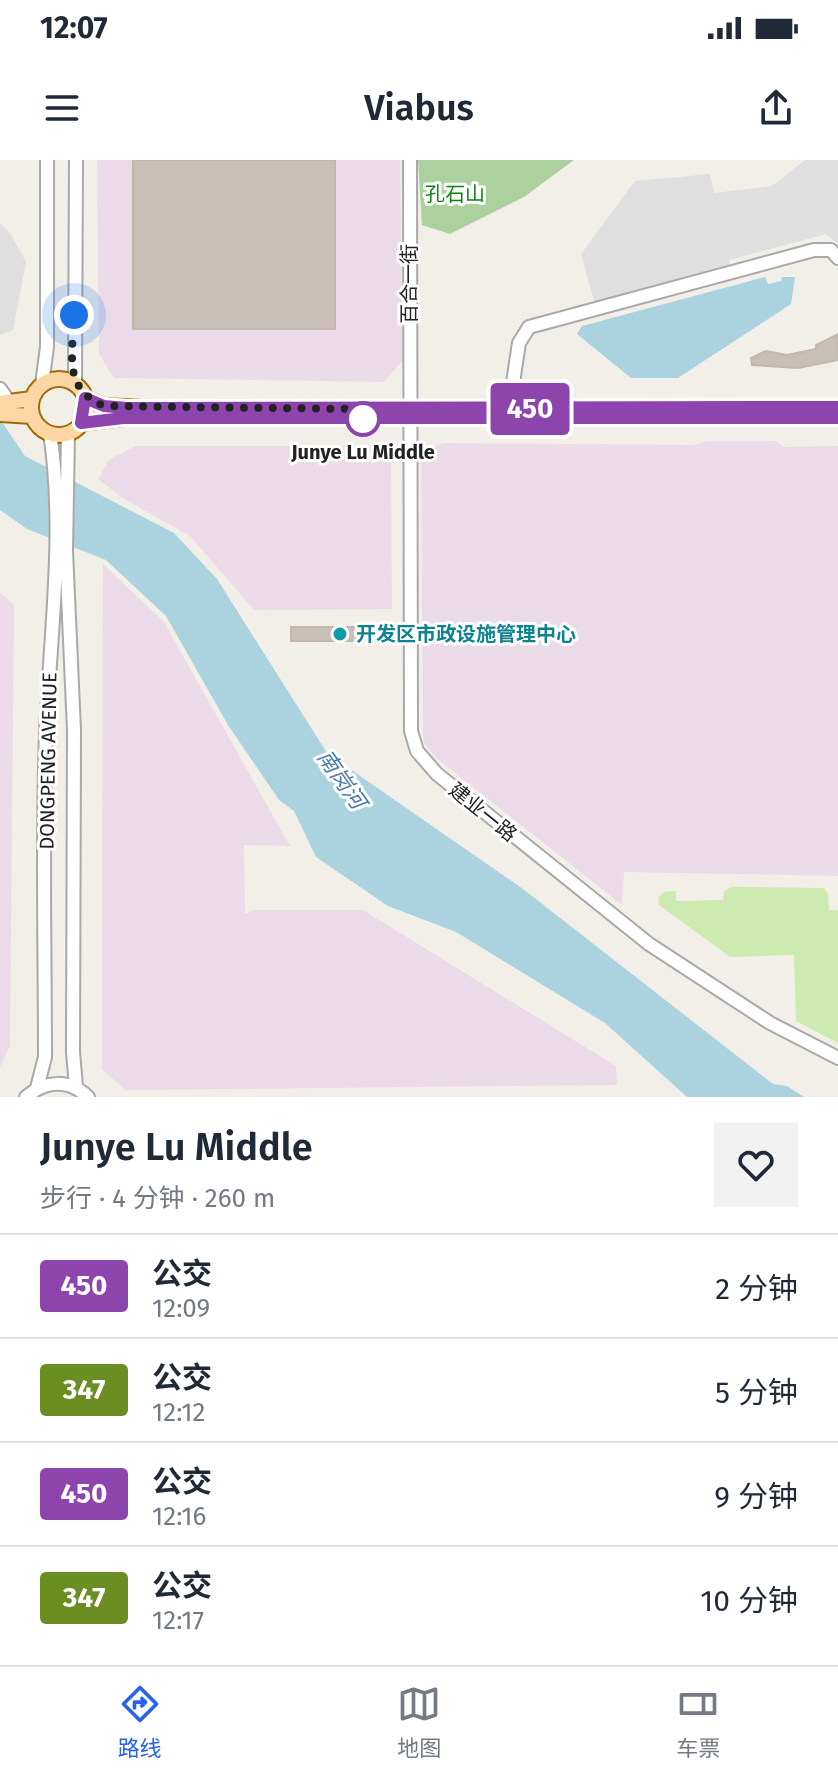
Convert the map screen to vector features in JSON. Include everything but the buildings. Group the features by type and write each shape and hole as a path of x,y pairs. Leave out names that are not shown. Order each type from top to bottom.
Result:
{"main road":[{"path":"32,416 32,399 42,384 58,379 75,384 85,398 104,406 127,408 838,418"},
{"path":"81,423 85,398"},
{"path":"4,409 32,399"},
{"path":"4,409 32,416 50,433 68,433 81,423 123,418 408,414 509,409 838,408"}],"street":[{"path":"42,384 47,347 47,160"},
{"path":"75,384 76,160"},
{"name":"百合一街","path":"408,414 410,160"},
{"path":"509,409 519,343 529,327 814,250 831,250 838,258"},
{"path":"0,389 4,409"},
{"name":"建业一路","path":"408,414 411,731 417,751 437,774 649,944 770,1023 838,1058"},
{"name":"DONGPENG AVENUE","path":"50,433 60,460"},
{"name":"DONGPENG AVENUE","path":"37,1088 45,1057 46,734 60,551 60,460 68,433"},
{"name":"DONGPENG AVENUE","path":"60,551 74,730 73,1052 76,1087"},
{"path":"26,1097 37,1088 50,1084 76,1087 88,1097"}],"shaded area":[{"path":"97,160 400,160 403,360 384,382 114,378 99,354"},
{"path":"805,160 838,160 838,244 826,234 729,260 730,269 595,305 581,254 635,181 710,174 714,193 772,186"},
{"path":"0,223 10,233 26,262 13,330 0,335"},
{"path":"706,441 775,441 784,447 838,446 838,876 624,872 622,905 435,757 423,741 421,464 424,452 443,443 696,445"},
{"path":"135,446 370,446 391,462 392,609 254,610 190,536 124,499 98,479 109,460"},
{"path":"103,564 164,622 290,846 244,845 245,914 254,910 363,910 616,1066 617,1085 126,1090 102,1070"},
{"path":"0,592 14,605 10,1046 0,1067"}],"green space":[{"name":"孔石山","path":"418,160 574,160 524,197 450,234 422,225"},
{"path":"731,887 824,888 828,893 829,910 838,910 838,1043 796,1021 794,955 730,957 659,905 658,898 664,892 676,891 676,901 723,900 724,891"}],"water":[{"path":"765,277 768,284 781,281 782,277 795,277 791,304 678,378 631,378 577,334 582,326"},
{"name":"南岗河","path":"0,419 25,456 174,533 217,579 327,753 523,889 773,1084 787,1086 804,1097 687,1097 605,1023 456,932 388,906 316,857 294,811 279,800 228,725 166,616 106,560 27,529 0,510"}],"bus line":[{"name":"450","path":"838,407 127,408 104,406 85,398 87,407 81,423 109,418 838,418"}],"place":[{"name":"Junye Lu Middle","path":"363,419"},
{"name":"开发区市政设施管理中心","path":"340,634"}],"route":[{"path":"74,315 75,384 85,398 104,406 360,409 363,419"}]}
